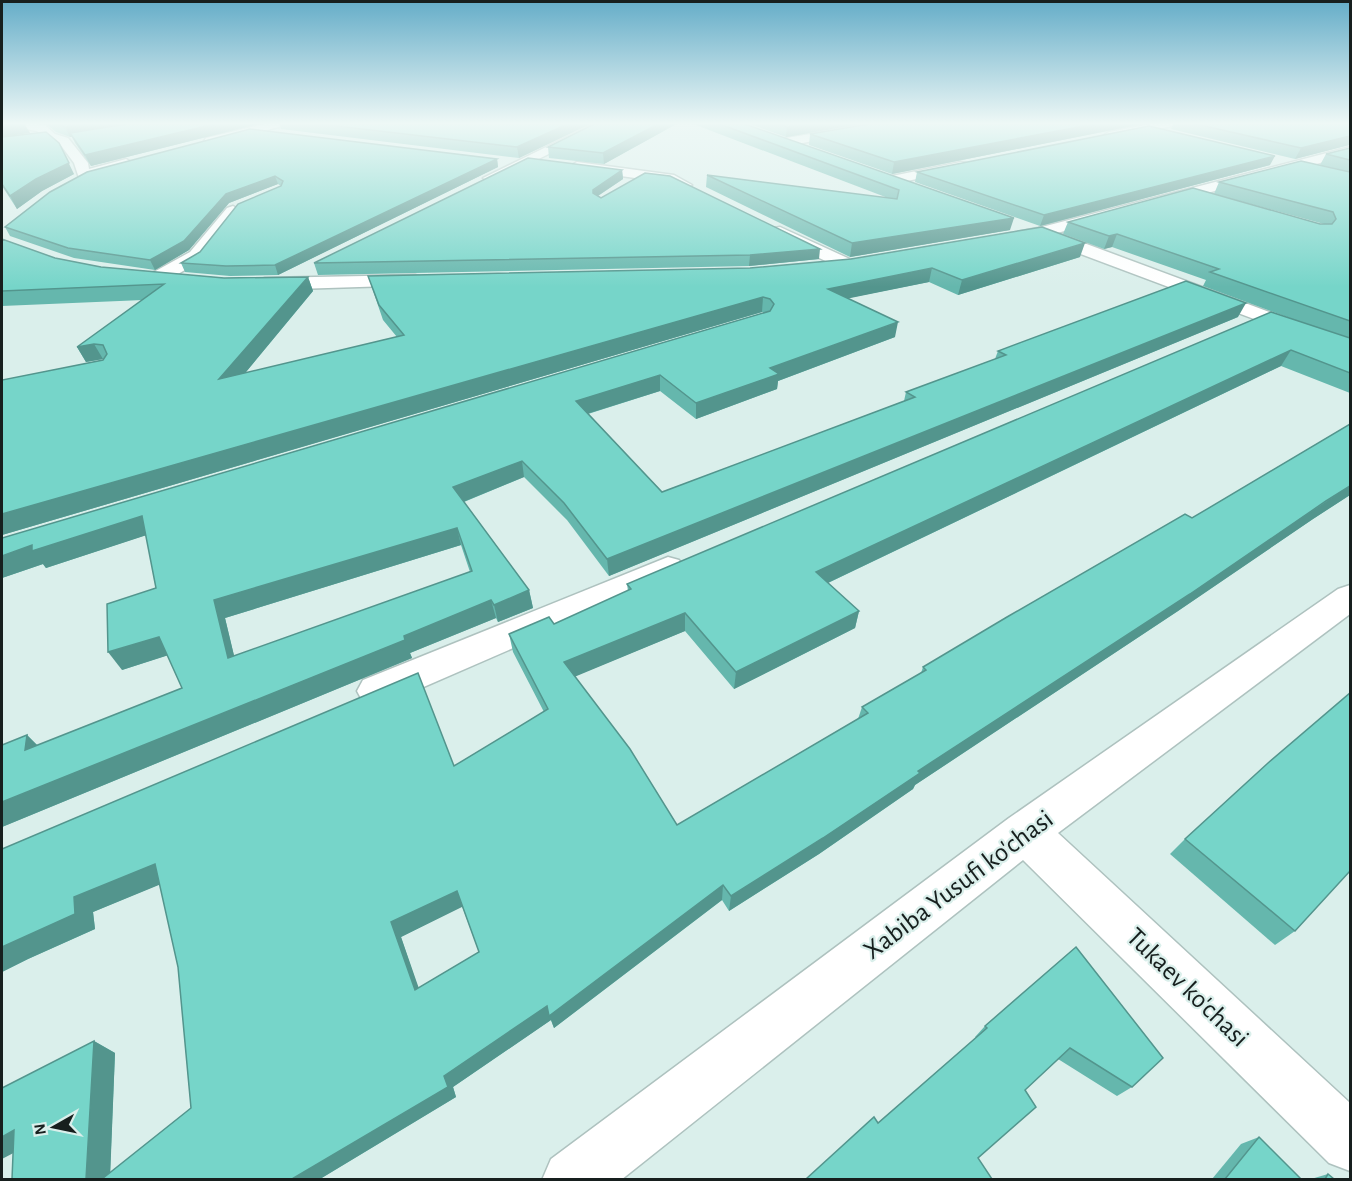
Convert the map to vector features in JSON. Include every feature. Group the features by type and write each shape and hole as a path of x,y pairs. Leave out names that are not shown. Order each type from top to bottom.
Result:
{"street":[{"path":"476,184 491,177"},
{"path":"628,185 639,177"},
{"path":"663,177 674,179 695,189"},
{"path":"892,177 887,178 915,188"},
{"path":"983,243 1039,233 1246,177"},
{"path":"1186,193 1220,203"},
{"path":"159,277 196,256 235,208 246,204"},
{"path":"766,225 848,266"},
{"path":"1016,225 1350,349"},
{"path":"815,268 871,262"},
{"path":"280,284 312,267"},
{"path":"139,276 195,280"},
{"path":"250,284 430,280"},
{"path":"1227,331 1261,317"},
{"path":"344,705 697,555"},
{"name":"Xabiba Yusufi ko'chasi","path":"572,1179 1025,832 1350,597"},
{"name":"Tukaev ko'chasi","path":"1025,832 1350,1142"}],"building":[{"path":"2,177 40,177 10,196 2,184"},
{"path":"78,177 272,177 226,194 184,241 150,260 68,248 5,227 50,192"},
{"path":"277,177 459,177 275,265 226,266 181,263 200,252 238,204 281,186 283,181"},
{"path":"489,177 612,177 593,190 593,193 601,198 638,177 672,177 820,249 750,255 314,263"},
{"path":"712,177 897,199 899,190 864,177 897,177 1014,218 852,243"},
{"path":"932,177 1192,177 1044,215"},
{"path":"1238,177 1350,177 1350,321 1210,272 1219,269 1117,234 1109,236 1068,222 1193,188 1320,224 1332,224 1336,219 1333,212 1219,182"},
{"path":"1042,227 1085,243 962,280 932,268 828,289 898,322 770,368 779,374 696,403 660,375 576,401 662,492 915,397 906,392 1006,355 998,351 1186,281 1246,303 607,559 564,503 522,461 453,487 529,590 494,605 491,600 404,636 405,640 2,802 2,745 27,735 25,750 182,688 159,637 108,652 107,604 156,588 142,516 32,551 32,545 2,556 2,538 770,311 774,304 770,299 763,297 2,514 2,380 103,360 107,354 103,345 77,347 164,284 2,291 2,239 55,258 101,267 224,278 308,277 219,379 404,335 379,305 368,276 750,268 851,259","holes":["457,528 472,571 228,658 214,600"]},
{"path":"1271,312 1350,338 1350,373 1291,350 816,572 859,611 736,672 685,613 564,662 630,749 677,825 868,713 862,707 926,670 923,667 1185,514 1192,518 1350,424 1350,486 1190,594 918,771 920,773 823,838 731,896 723,885 549,1016 547,1006 444,1076 448,1087 292,1179 102,1179 191,1108 178,967 155,864 74,897 75,914 2,947 2,849 418,673 454,766 548,709 509,634 549,617 554,624 631,589 627,584","holes":["457,891 479,952 415,990 391,922"]},
{"path":"1350,693 1350,871 1295,931 1185,839 1268,763"},
{"path":"1076,947 1163,1058 1132,1087 1070,1048 1025,1090 1036,1107 978,1158 992,1179 806,1179 874,1117 878,1123"},
{"path":"94,1041 86,1179 12,1179 14,1130 2,1137 2,1088"},
{"path":"1259,1137 1301,1179 1225,1179"}]}
